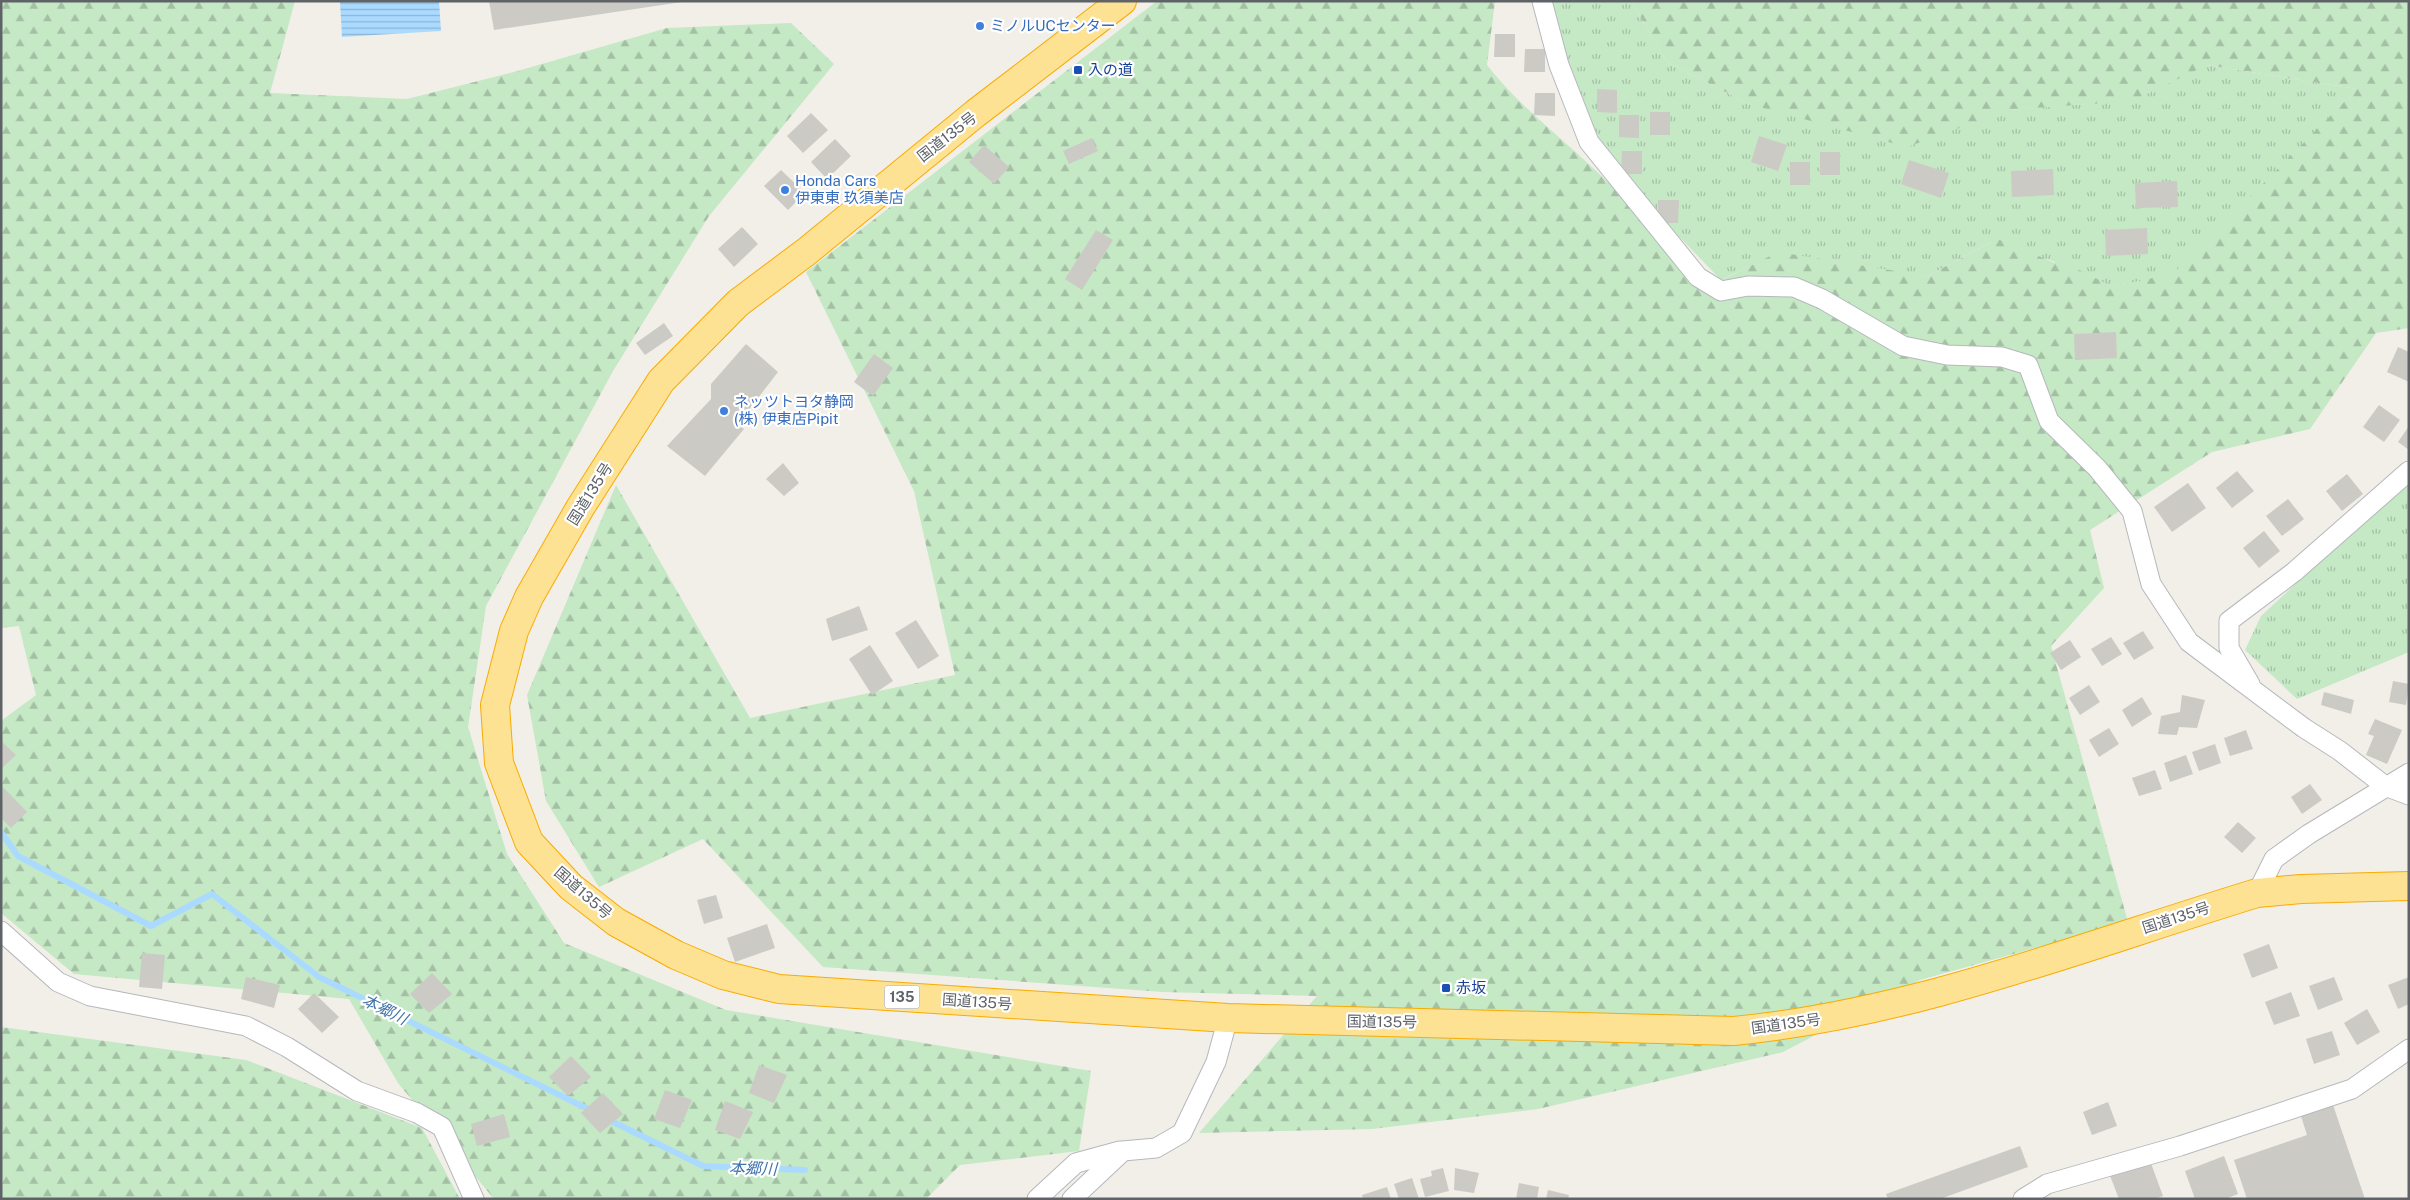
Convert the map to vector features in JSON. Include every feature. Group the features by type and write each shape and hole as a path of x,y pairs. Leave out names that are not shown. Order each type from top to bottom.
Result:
{"highway":[{"name":"国道135号","path":"1122,1 953,132 806,252 738,304 661,381 580,508 529,597 514,631 495,705 499,762 529,842 572,887 616,922 676,955 723,975 779,989 1228,1018 1734,1031 1793,1026 1867,1011 1972,984 2256,893 2301,889 2409,886"}],"street":[{"path":"1542,1 1559,65 1588,142 1698,277 1721,291 1748,286 1794,287 1822,299 1903,346 1947,355 2002,357 2028,365 2049,421 2097,468 2132,511 2151,584 2189,642 2254,692 2340,751 2385,786 2409,795"},
{"path":"2254,692 2230,648 2229,621 2294,572 2409,471"},
{"path":"2256,893 2274,859 2385,786 2409,773"},
{"path":"1,931 58,982 90,996 246,1026 287,1047 357,1090 426,1118 442,1127 474,1199"},
{"path":"1037,1199 1076,1163 1123,1151 1156,1148 1182,1133 1216,1062 1228,1018"},
{"path":"2023,1199 2047,1184 2180,1146 2352,1089 2409,1049"},
{"path":"1072,1199 1123,1151"}],"green space":[{"path":"1,1 295,1 270,93 407,99 514,72 667,28 791,23 834,64 709,216 613,371 486,606 468,727 507,854 564,943 726,1010 1091,1071 1079,1151 960,1165 926,1199 494,1199 398,1083 349,999 74,974 1,913 1,721 36,695 19,626 1,628"},
{"path":"1157,1 1495,1 1487,65 1525,107 1635,208 1698,277 1722,280 1778,252 1927,276 1998,239 2055,263 2056,258 2113,287 2174,273 2357,89 2207,65 2132,101 2009,110 1907,147 1749,104 1667,62 1631,1 2409,1 2409,328 2376,333 2310,429 2212,452 2090,530 2104,588 2051,646 2128,922 1920,980 1783,1052 1538,1109 1372,1129 1199,1133 1317,996 1163,992 823,967 703,839 599,887 546,801 527,695 616,485 750,718 955,675 914,491 806,272"},
{"path":"1542,1 1631,1 1667,62 1749,104 1910,138 2009,110 2123,101 2207,65 2357,89 2182,272 2113,287 2050,260 1990,243 1927,276 1773,255 1721,280 1666,223 1603,147 1551,33"},
{"path":"2409,479 2409,652 2297,699 2245,650 2261,616"},
{"path":"1,1027 246,1060 422,1128 460,1199 1,1199"}],"water":[{"path":"340,1 439,1 441,31 342,37"}],"building":[{"path":"489,1 682,1 682,2 494,30"},
{"path":"1495,34 1515,34 1515,57 1494,57"},
{"path":"1525,49 1545,49 1545,72 1524,72"},
{"path":"1597,89 1617,90 1617,113 1597,112"},
{"path":"1535,93 1555,93 1555,116 1534,115"},
{"path":"1650,112 1670,112 1670,135 1650,135"},
{"path":"811,113 828,130 803,153 787,136"},
{"path":"1619,115 1639,115 1639,138 1619,137"},
{"path":"1759,136 1787,145 1778,171 1751,162"},
{"path":"1092,138 1098,151 1069,164 1063,151"},
{"path":"835,139 851,156 827,179 811,162"},
{"path":"984,145 1009,167 994,184 969,162"},
{"path":"1622,151 1642,151 1642,174 1621,174"},
{"path":"1820,152 1840,152 1840,175 1820,175"},
{"path":"1909,160 1949,173 1941,198 1901,184"},
{"path":"1790,162 1810,162 1810,185 1790,185"},
{"path":"2053,169 2054,195 2012,197 2011,171"},
{"name":"Honda Cars 伊東東 玖須美店","path":"781,170 805,193 788,210 764,186"},
{"path":"2177,181 2178,207 2136,208 2135,183"},
{"path":"1658,200 1679,200 1678,223 1658,223"},
{"path":"742,227 758,244 734,267 718,249"},
{"path":"2147,228 2148,254 2106,256 2105,230"},
{"path":"1096,230 1113,240 1082,290 1065,279"},
{"path":"664,323 673,336 645,355 636,343"},
{"path":"2116,332 2117,358 2075,360 2074,334"},
{"name":"ネッツトヨタ静岡 (株) 伊東店Pipit","path":"746,344 778,372 738,424 744,429 705,476 667,446 711,399 711,384"},
{"path":"2398,347 2409,352 2409,382 2387,372"},
{"path":"874,354 893,368 873,396 854,382"},
{"path":"2379,405 2400,420 2384,442 2363,427"},
{"path":"2409,426 2409,450 2398,442"},
{"path":"783,463 799,483 784,496 766,479"},
{"path":"2237,471 2254,491 2232,508 2216,488"},
{"path":"2347,474 2363,494 2342,511 2326,491"},
{"path":"2188,483 2206,508 2172,532 2154,507"},
{"path":"2288,499 2304,519 2282,536 2266,516"},
{"path":"2264,531 2280,551 2259,568 2243,548"},
{"path":"859,606 868,630 832,641 826,619"},
{"path":"916,620 939,656 918,669 895,633"},
{"path":"2143,631 2154,648 2134,660 2123,643"},
{"path":"2111,637 2122,654 2102,666 2091,649"},
{"path":"2070,640 2081,657 2061,670 2050,653"},
{"path":"870,645 893,681 872,695 849,659"},
{"path":"2393,681 2409,684 2406,705 2389,702"},
{"path":"2089,685 2100,702 2080,715 2069,698"},
{"path":"2324,692 2354,700 2351,714 2321,705"},
{"path":"2182,695 2205,700 2197,728 2179,727 2177,735 2158,734 2161,716 2180,712"},
{"path":"2142,697 2152,714 2132,727 2122,710"},
{"path":"2375,719 2402,730 2387,764 2366,755 2374,736 2368,734"},
{"path":"2109,728 2119,744 2099,757 2089,740"},
{"path":"2246,730 2253,749 2230,756 2224,738"},
{"path":"1,741 16,755 1,769"},
{"path":"2215,744 2221,763 2199,771 2192,752"},
{"path":"2186,755 2193,774 2170,782 2164,763"},
{"path":"2155,770 2162,789 2139,796 2132,778"},
{"path":"2310,784 2322,800 2302,814 2291,797"},
{"path":"3,787 27,812 11,828 1,818"},
{"path":"2238,822 2256,838 2242,853 2224,837"},
{"path":"716,895 723,918 704,924 697,900"},
{"path":"767,924 775,948 735,962 727,938"},
{"path":"2269,944 2278,968 2252,978 2243,954"},
{"path":"142,953 165,955 162,989 139,987"},
{"path":"432,973 452,994 429,1013 410,994"},
{"path":"246,977 280,985 274,1008 241,999"},
{"path":"2334,977 2343,1000 2318,1010 2309,986"},
{"path":"2409,977 2409,1004 2398,1009 2388,985"},
{"path":"2291,992 2300,1016 2274,1025 2265,1002"},
{"path":"314,993 339,1017 322,1033 298,1009"},
{"path":"2367,1009 2380,1032 2357,1045 2344,1023"},
{"path":"2332,1031 2340,1055 2314,1064 2306,1039"},
{"path":"571,1056 591,1077 568,1096 549,1077"},
{"path":"759,1065 787,1075 774,1103 749,1093"},
{"path":"665,1090 692,1100 680,1128 654,1119"},
{"path":"603,1093 623,1114 600,1133 581,1113"},
{"path":"725,1101 753,1112 740,1139 715,1130"},
{"path":"2108,1102 2117,1126 2092,1135 2083,1112"},
{"path":"2332,1102 2365,1199 2247,1199 2234,1160 2307,1135 2300,1113"},
{"path":"504,1114 510,1137 477,1146 471,1124"},
{"path":"2020,1146 2028,1167 1940,1199 1888,1199 1886,1194"},
{"path":"2224,1156 2238,1194 2225,1199 2195,1199 2185,1171"},
{"path":"2149,1158 2163,1196 2154,1199 2119,1199 2109,1173"},
{"path":"1443,1168 1449,1191 1425,1197 1420,1179 1432,1176 1431,1171"},
{"path":"1455,1168 1479,1173 1474,1193 1454,1190"},
{"path":"1412,1178 1419,1199 1399,1199 1394,1184"},
{"path":"1519,1183 1539,1187 1537,1199 1516,1199"},
{"path":"1387,1187 1391,1199 1363,1199 1362,1195"},
{"path":"1548,1190 1569,1195 1568,1199 1546,1199"}],"waterway":[{"name":"本郷川","path":"1,832 18,856 151,926 212,894 319,977 594,1112"},
{"name":"本郷川","path":"607,1119 703,1166 805,1170"}],"place":[{"name":"ミノルUCセンター","path":"980,26"},
{"name":"入の道","path":"1078,70"},
{"name":"Honda Cars 伊東東 玖須美店","path":"785,190"},
{"name":"ネッツトヨタ静岡 (株) 伊東店Pipit","path":"724,411"},
{"name":"赤坂","path":"1446,988"}]}
